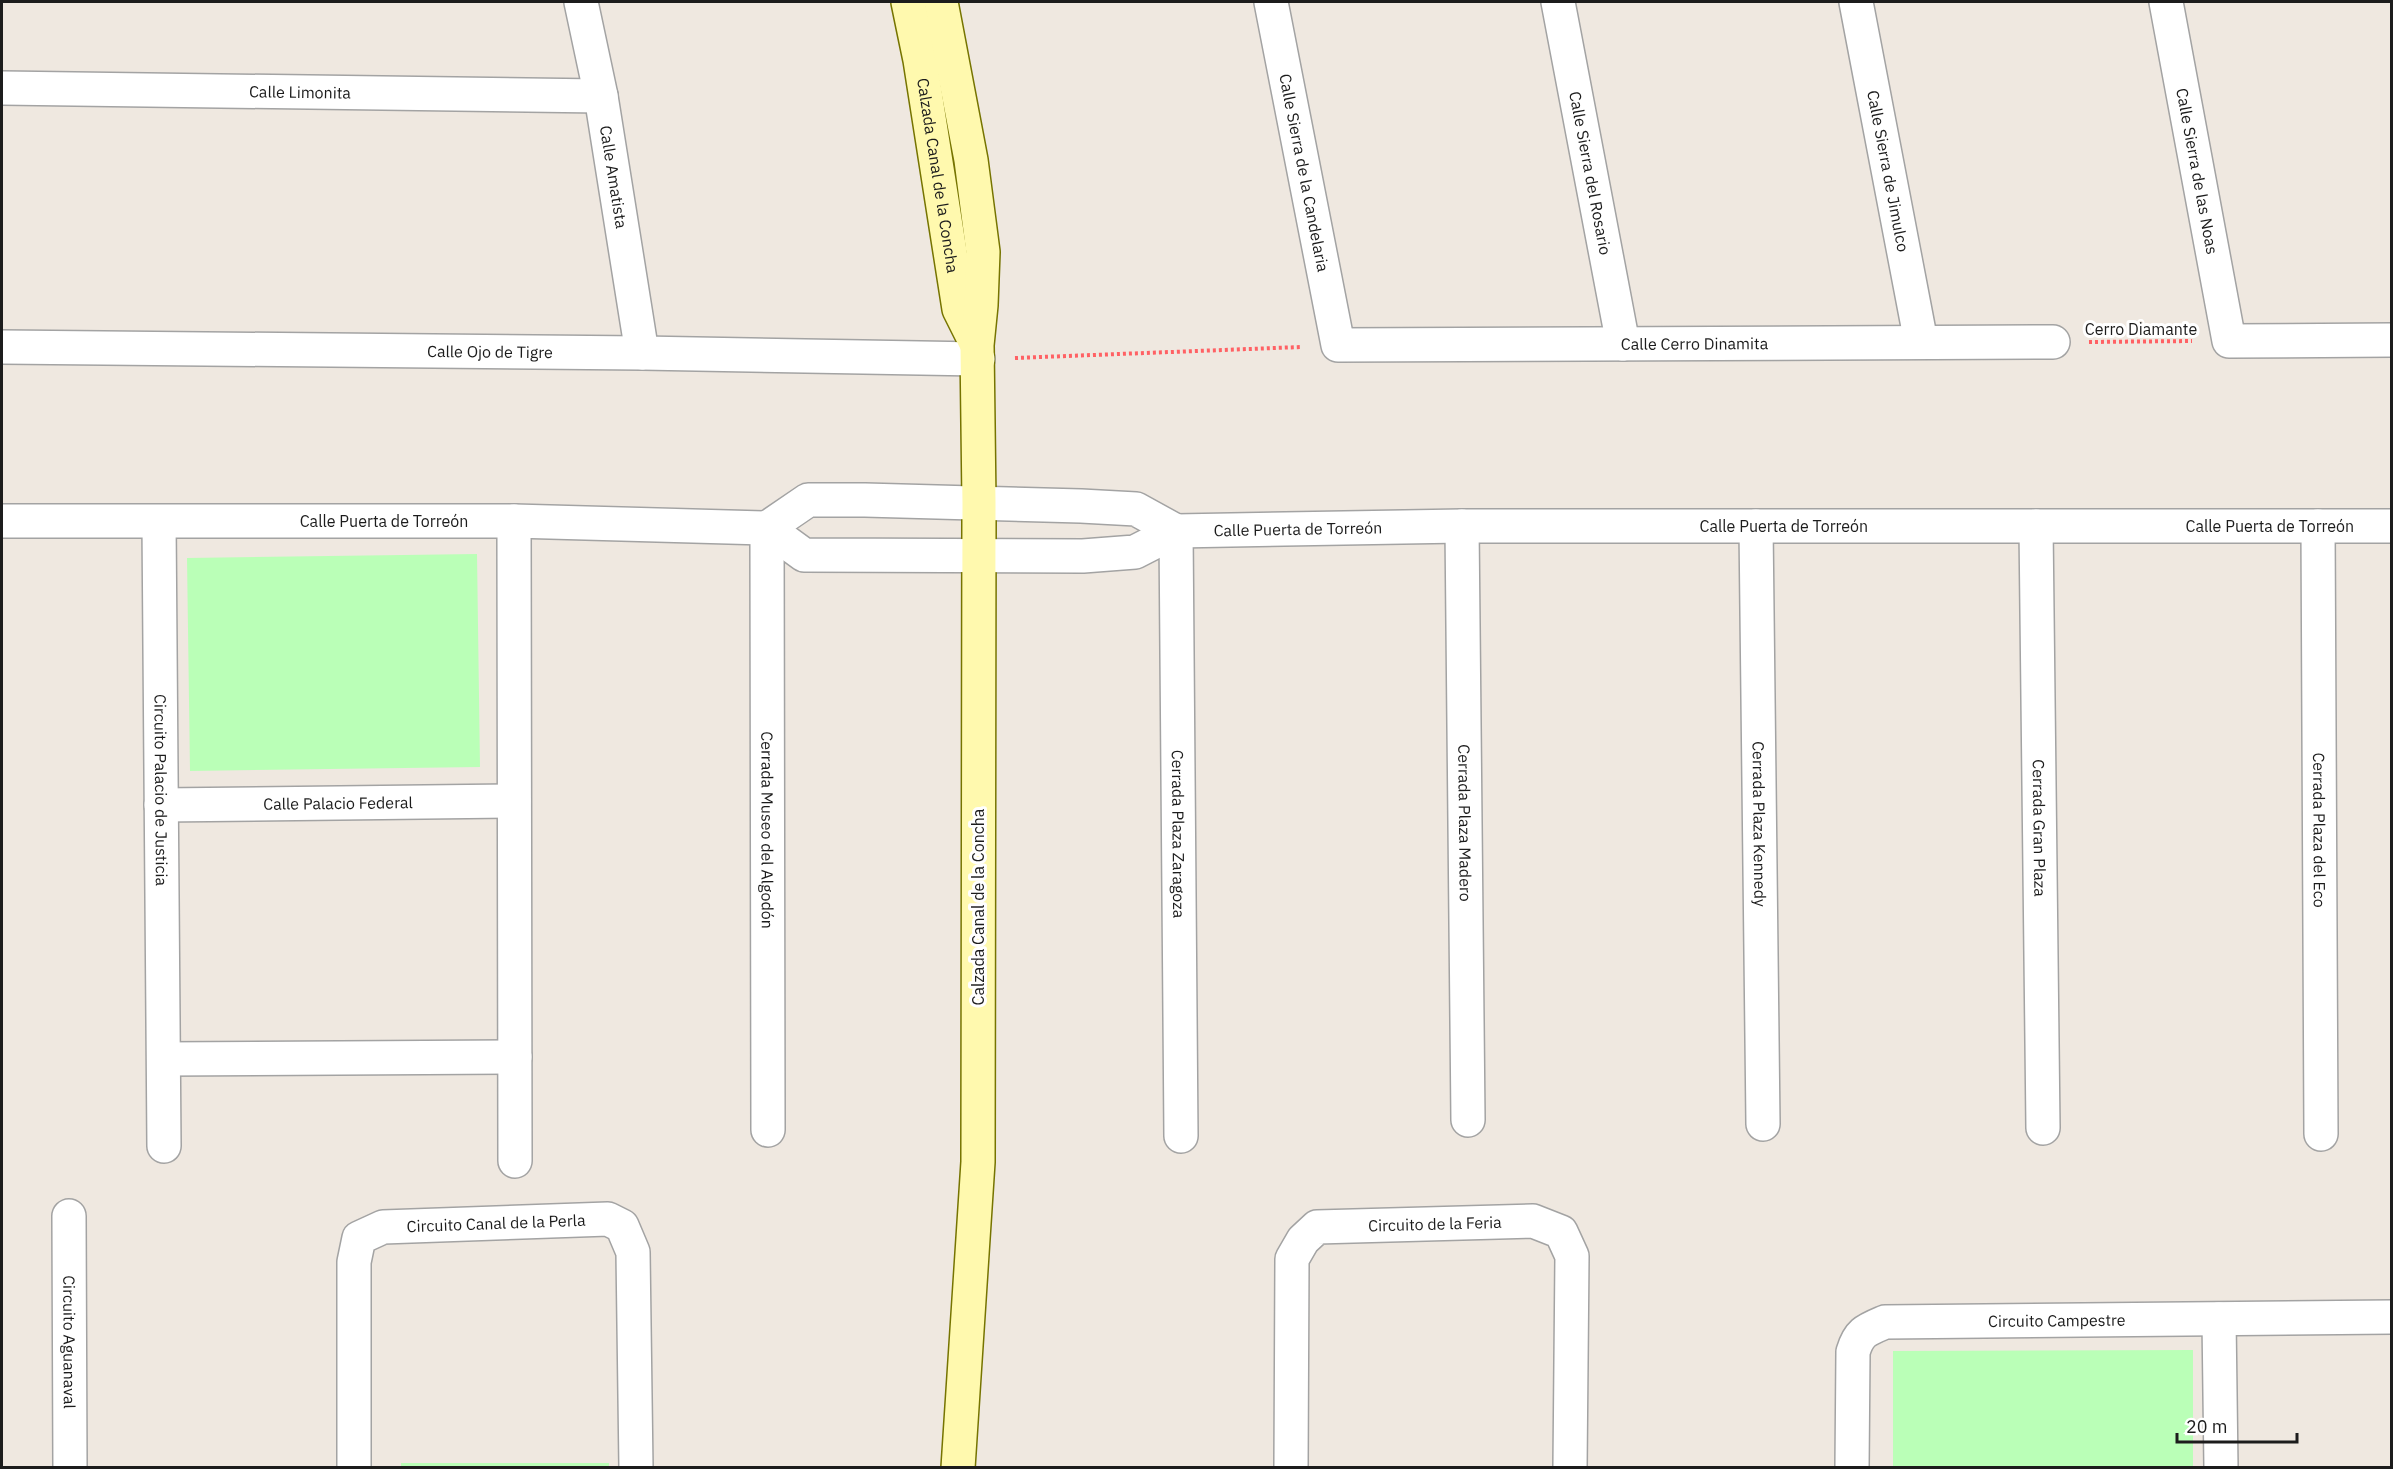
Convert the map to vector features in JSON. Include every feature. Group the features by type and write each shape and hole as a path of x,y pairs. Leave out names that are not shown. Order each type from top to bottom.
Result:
{"street":[{"name":"Calle Amatista","path":"581,2 601,96 642,353"},
{"name":"Calzada Canal de la Concha","path":"908,2 920,60 959,309 977,352"},
{"name":"Calzada Canal de la Concha","path":"941,2 971,160 983,252 977,352 979,502 978,1162 958,1467"},
{"name":"Calle Sierra de la Candelaria","path":"1271,2 1338,345"},
{"name":"Calle Sierra del Rosario","path":"1558,2 1623,344"},
{"name":"Calle Sierra de Jimulco","path":"1856,2 1921,342"},
{"name":"Calle Sierra de las Noas","path":"2166,2 2229,341"},
{"name":"Calle Limonita","path":"2,88 601,96"},
{"path":"2229,341 2391,340"},
{"name":"Calle Cerro Dinamita","path":"1338,345 2053,342"},
{"name":"Calle Ojo de Tigre","path":"2,347 642,353 977,352"},
{"name":"Calle Puerta de Torreón","path":"767,528 808,500 979,502 1136,509 1176,531"},
{"name":"Calle Puerta de Torreón","path":"2,521 514,521 767,528 804,555 1083,556 1135,552 1176,531 1462,526 2391,526"},
{"path":"514,521 515,1161"},
{"name":"Circuito Palacio de Justicia","path":"159,522 164,1146"},
{"name":"Cerrada Plaza Madero","path":"1462,526 1468,1120"},
{"name":"Cerrada Plaza Kennedy","path":"1756,526 1763,1124"},
{"name":"Cerrada Gran Plaza","path":"2036,526 2043,1128"},
{"name":"Cerrada Plaza del Eco","path":"2318,526 2321,1134"},
{"name":"Cerrada Museo del Algodón","path":"767,528 768,1130"},
{"name":"Cerrada Plaza Zaragoza","path":"1176,531 1181,1136"},
{"name":"Calle Palacio Federal","path":"161,805 514,801"},
{"path":"164,1059 514,1058"},
{"name":"Circuito Aguanaval","path":"69,1216 70,1467"},
{"name":"Circuito Canal de la Perla","path":"354,1467 354,1262 359,1238 383,1227 608,1219 622,1226 633,1252 636,1467"},
{"name":"Circuito de la Feria","path":"1291,1467 1292,1259 1303,1240 1317,1227 1533,1221 1561,1232 1572,1256 1570,1467"},
{"name":"Circuito Campestre","path":"1852,1467 1853,1352 1857,1338 1866,1330 1885,1323 2391,1317"},
{"path":"2219,1319 2221,1467"}],"path":[{"name":"Cerro Diamante","path":"2053,342 2229,341"},
{"path":"977,352 1338,345"}],"green space":[{"path":"477,554 480,767 190,771 187,558"},
{"path":"2193,1350 2193,1467 1893,1467 1893,1351"},
{"path":"401,1463 609,1463 609,1467 401,1468"}]}
